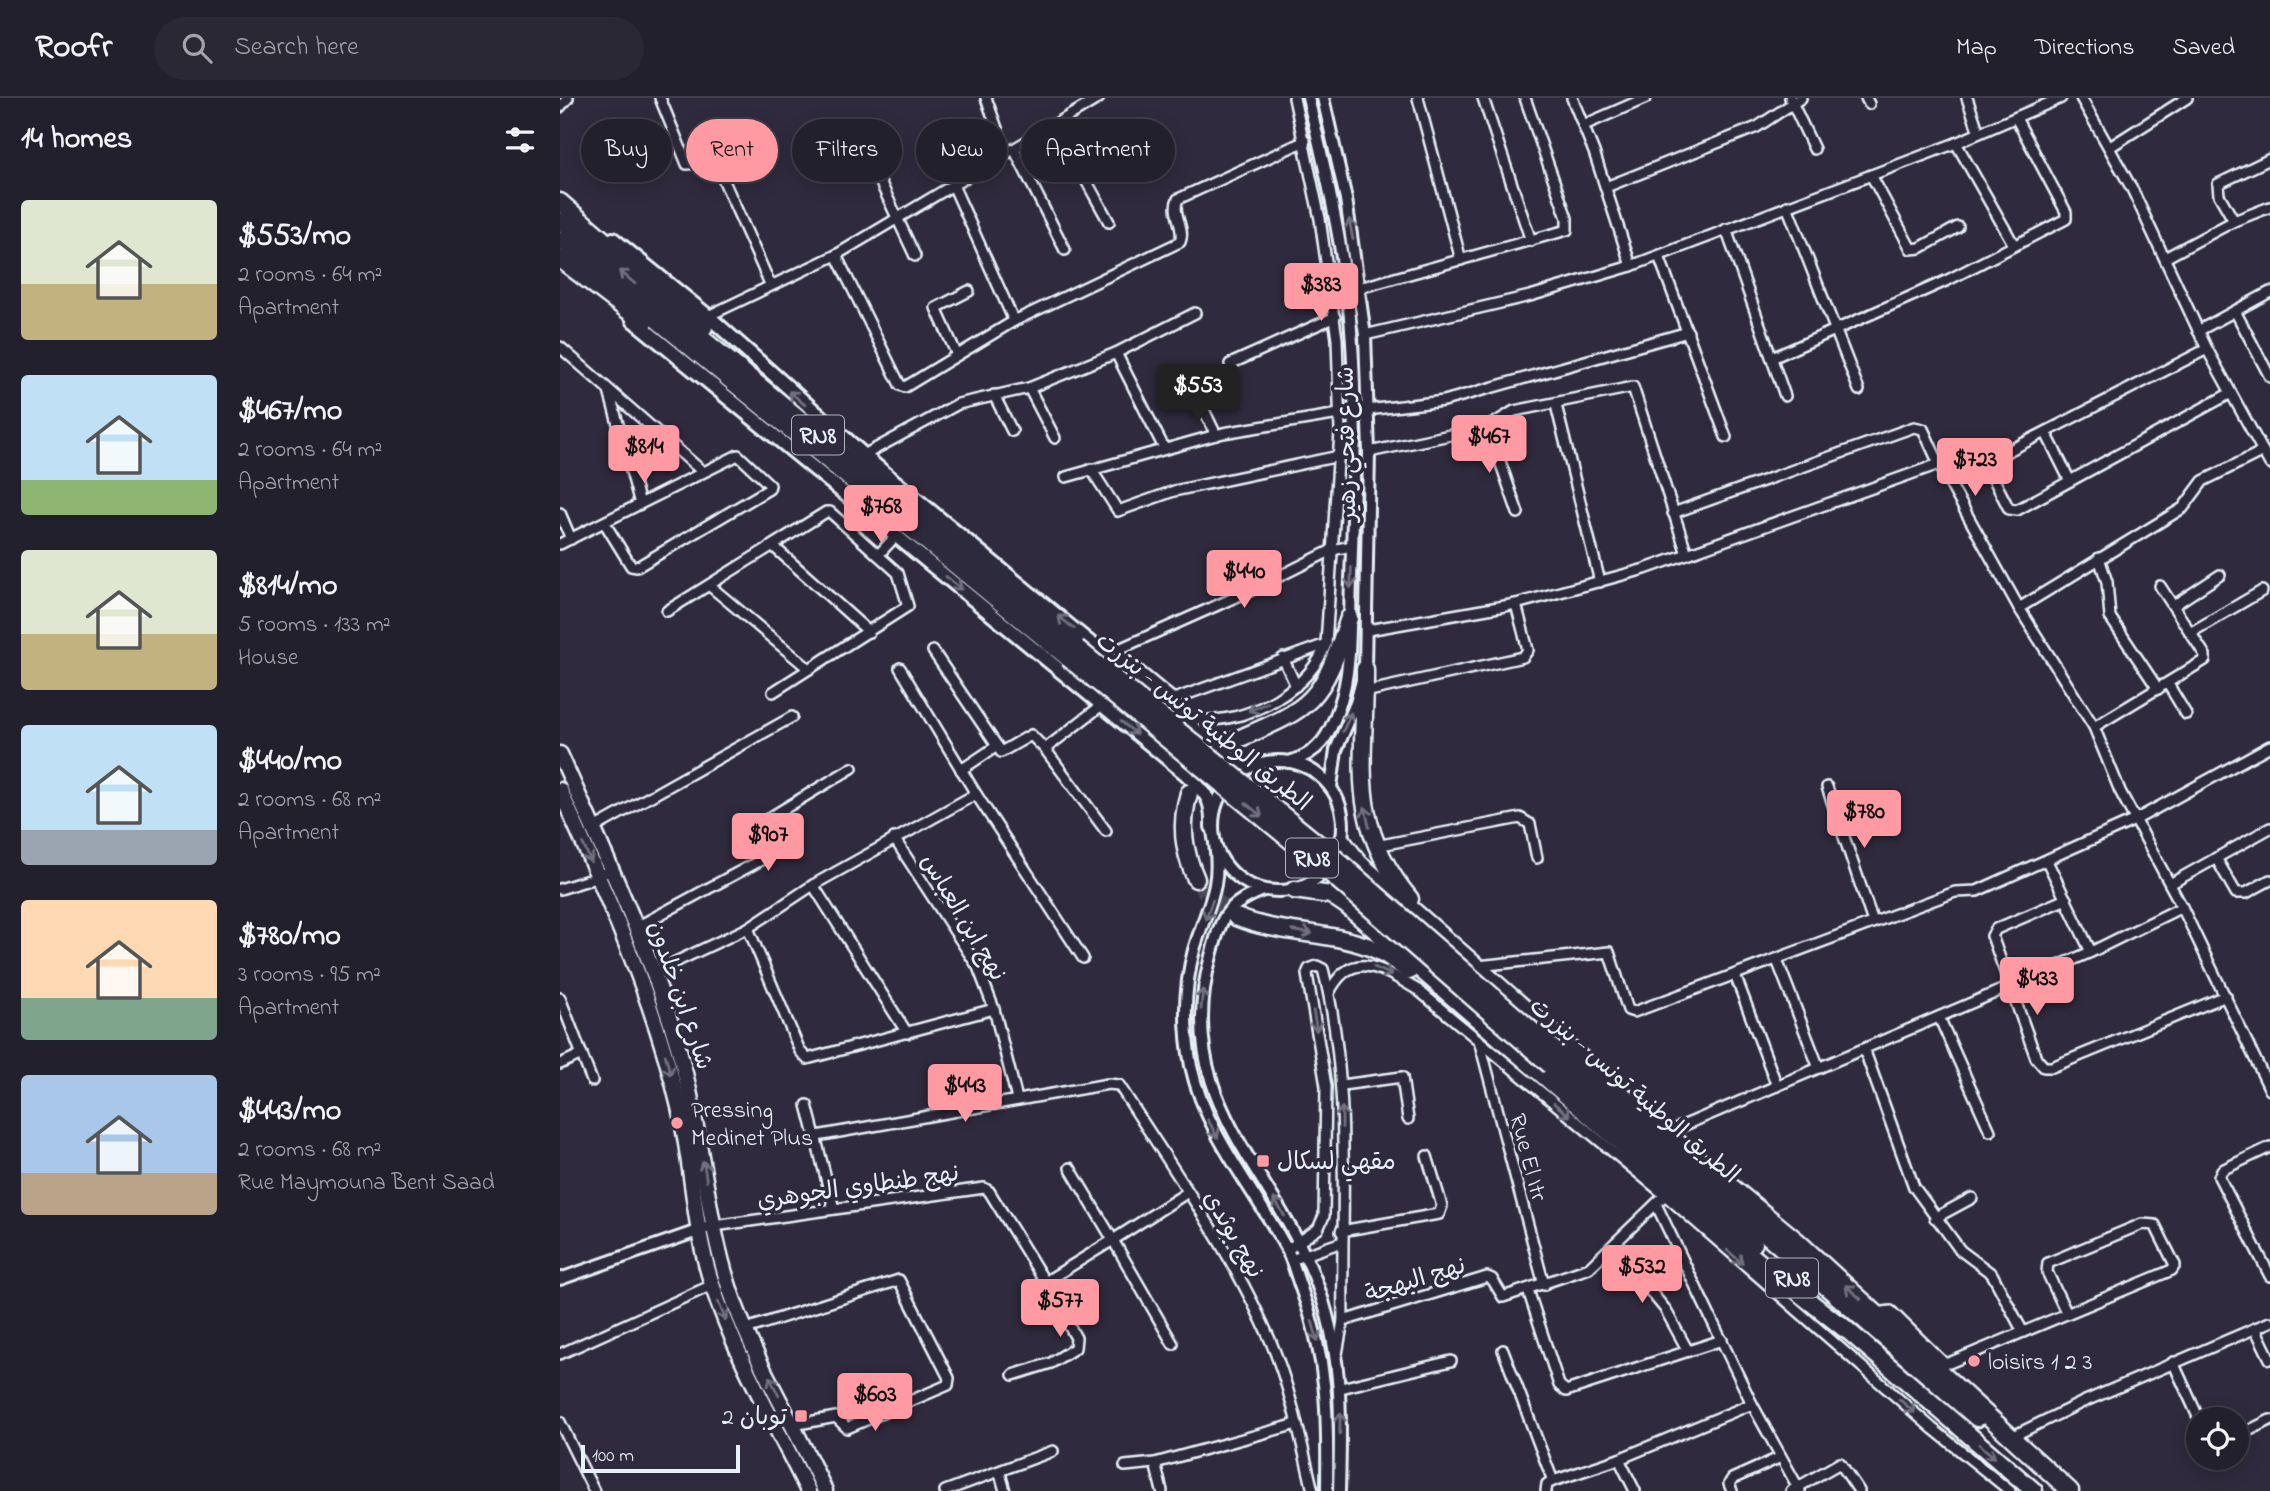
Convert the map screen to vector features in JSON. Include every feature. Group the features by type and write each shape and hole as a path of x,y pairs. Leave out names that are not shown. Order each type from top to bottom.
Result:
{"highway":[{"path":"560,202 723,343 799,419"},
{"name":"الطريق الوطنية تونس - بنزرت","path":"560,221 799,419 1317,862 1555,1059 2060,1491"},
{"name":"الطريق الوطنية تونس - بنزرت","path":"560,240 836,468 1073,653"},
{"path":"560,260 836,468"},
{"path":"1229,743 1297,713 1310,702 1328,678 1349,618"},
{"path":"1365,669 1363,788 1374,846 1408,897 1460,951"},
{"name":"شارع ابن خلدون","path":"560,754 654,972 679,1050 729,1289 825,1491"},
{"name":"شارع ابن خلدون","path":"560,790 639,975 665,1055 684,1131 699,1229 712,1285 808,1491"},
{"path":"1189,793 1183,834 1188,860 1196,879"},
{"path":"1342,841 1359,863 1666,1133 1797,1241 2070,1491"},
{"name":"RN8","path":"1294,890 1331,895 1758,1261 1846,1330"},
{"name":"RN8","path":"1236,918 1257,926 1323,935 1381,952 1432,986 1445,990"},
{"name":"الطريق الوطنية تونس - بنزرت","path":"1555,1059 1775,1261 1846,1330 2034,1491"}],"main road":[{"path":"560,202 639,258 864,455 1234,760 1255,765"},
{"path":"560,260 1202,789 1213,807 1212,827"}],"street":[{"path":"560,107 568,98"},
{"path":"660,98 687,164 715,161 770,284"},
{"path":"986,98 1010,151 1065,250"},
{"path":"1066,119 1098,98"},
{"path":"1178,714 1204,720 1225,718 1277,698 1296,686 1320,660 1326,644 1339,456 1335,317 1305,141 1294,98"},
{"name":"شارع فتحي زهير","path":"1289,762 1308,756 1317,749 1333,722 1347,670 1352,546 1352,338 1336,216 1308,98"},
{"name":"شارع فتحي زهير","path":"1323,98 1346,199 1359,288 1365,335 1369,452 1368,630 1365,669 1356,703 1336,750 1331,787"},
{"path":"1418,98 1461,260"},
{"path":"1483,98 1531,241"},
{"path":"1359,288 1531,241 1569,227 1525,98"},
{"path":"1572,98 1606,187 1631,266"},
{"path":"1584,125 1646,98"},
{"path":"1966,98 1979,133"},
{"path":"1365,335 1542,293 1631,266 1956,143 2061,98"},
{"path":"2081,98 2110,147 2229,394 2270,464"},
{"path":"2110,147 2187,98"},
{"path":"1606,187 1757,127 1795,100 1814,149"},
{"path":"1772,358 1948,280 2063,222 2067,216 2016,118"},
{"path":"836,255 900,385 905,387 956,353 1014,321 1180,242 1183,236 1175,207 1178,199 1305,141"},
{"path":"1956,143 2014,245"},
{"path":"708,316 770,284 836,255 1021,145"},
{"path":"2234,222 2219,195 2218,184 2270,159"},
{"path":"1871,176 1911,248 1920,248 1958,227"},
{"path":"881,182 915,256"},
{"path":"1087,182 1109,222"},
{"path":"953,185 1014,321"},
{"path":"1787,206 1859,390"},
{"path":"2165,258 2234,222 2270,207"},
{"path":"1726,229 1785,396"},
{"path":"1659,256 1726,437"},
{"path":"956,353 936,308 969,291"},
{"path":"2198,331 2270,292"},
{"path":"2235,311 2270,377"},
{"path":"864,455 958,404 1029,387 1116,353 1195,313"},
{"path":"1230,364 1335,317"},
{"path":"1367,410 1444,401 1688,332"},
{"path":"1948,482 2207,349"},
{"path":"562,352 703,472"},
{"path":"1116,353 1164,448"},
{"path":"1029,387 1055,439"},
{"path":"1194,387 1216,435"},
{"path":"1369,452 1488,427 1514,411 1556,405 1633,387 1687,554"},
{"path":"608,390 640,504"},
{"path":"1986,464 2011,511 2229,394"},
{"path":"994,395 1012,431"},
{"path":"1556,405 1600,582"},
{"path":"1066,477 1216,435 1339,414"},
{"path":"1488,427 1518,513"},
{"path":"1673,513 1914,427 1923,429 1948,482 2019,608 2094,727 2135,820 2182,907 2270,1090"},
{"path":"2046,433 2070,481"},
{"path":"2019,608 2183,508 2203,481 2263,450"},
{"path":"560,544 739,454 770,488 637,567 631,566 604,522"},
{"path":"1091,469 1118,511 1174,491 1339,456"},
{"path":"1368,630 1516,604 1600,582 1687,554 1939,464"},
{"path":"667,611 828,512 898,573 908,606 773,692"},
{"path":"560,513 571,539"},
{"path":"878,555 896,536"},
{"path":"1326,644 1172,698 1120,655 1119,649 1256,588 1332,550 1352,546"},
{"path":"773,547 869,632"},
{"path":"2099,558 2107,582 2110,617 2158,690"},
{"path":"2174,606 2221,575"},
{"path":"710,586 809,669"},
{"path":"2094,727 2205,660 2205,655 2160,586"},
{"path":"2190,633 2262,591"},
{"path":"1365,692 1523,657 1528,650 1516,604"},
{"path":"933,651 996,746 1005,753 1031,735 1045,749 1106,831"},
{"path":"1283,658 1296,686"},
{"path":"900,668 976,794 1083,958"},
{"path":"2168,684 2186,714"},
{"path":"1045,749 1102,705"},
{"path":"594,828 792,717"},
{"path":"961,770 996,746"},
{"path":"1478,967 1609,952 1632,1013 1956,892 1972,893 2135,820 2270,746"},
{"path":"1327,1491 1327,1387 1308,1305 1289,1255 1211,1127 1195,1083 1187,1041 1191,965 1217,888 1219,870 1212,827 1215,807 1224,789 1238,775 1255,765 1272,761 1305,766 1331,787 1343,813 1342,841 1335,859 1324,874 1294,890 1263,890 1231,906 1218,930 1201,1000 1203,1049 1211,1086 1224,1117 1303,1248 1321,1293 1336,1356 1340,1388 1339,1491"},
{"path":"635,928 763,859 769,818 852,768"},
{"path":"1827,787 1872,922"},
{"path":"654,972 748,928 813,885 976,794"},
{"path":"1374,846 1520,818 1530,824 1537,858"},
{"path":"2170,884 2270,828"},
{"name":"نهج ابن العباس","path":"894,838 978,967 993,1009 1017,1099"},
{"path":"1214,843 1221,859 1232,873 1263,890"},
{"path":"2216,858 2236,893 2246,893 2270,880"},
{"path":"2047,861 2091,952"},
{"path":"560,889 598,877 611,869"},
{"path":"813,885 907,1033"},
{"path":"2066,899 1993,932 1993,942 2036,1058 2041,1065 2048,1067 2226,996"},
{"path":"1666,1133 2091,952 2182,907"},
{"path":"748,928 804,1057 813,1059 993,1009"},
{"path":"1777,960 1819,1068"},
{"path":"1329,992 1343,971 1366,965 1378,968 1418,990 1665,1195 2007,1490"},
{"path":"1303,1248 1318,1229 1324,1216 1326,1086 1307,974 1309,969 1317,966 1323,969 1329,992 1342,1084 1343,1321 1336,1356"},
{"path":"1735,975 1777,1086"},
{"path":"560,998 592,1081"},
{"path":"1939,1017 1990,1131"},
{"name":"Rue El Itr","path":"1478,1039 1544,1285"},
{"path":"1864,1049 1912,1182 1960,1250 1992,1274 2022,1332"},
{"path":"560,1064 582,1054"},
{"path":"1342,1084 1402,1077 1408,1119"},
{"name":"نهج بوثدي","path":"1017,1099 1108,1084 1119,1085 1229,1259 1270,1341 1288,1389 1313,1491"},
{"path":"817,1136 1017,1099"},
{"path":"807,1105 834,1209"},
{"path":"2270,1147 2222,1170 2219,1177 2270,1276"},
{"path":"1341,1231 1439,1214 1442,1206 1427,1156"},
{"path":"1070,1168 1173,1344"},
{"name":"نهج طنطاوي الجوهري","path":"714,1226 987,1188 1045,1282"},
{"path":"1013,1375 1051,1363 1075,1348 1072,1330 1045,1282 1188,1192"},
{"path":"1665,1195 1614,1247 1589,1268 1528,1290 1561,1389 1571,1390 1722,1340"},
{"path":"1935,1218 1972,1198"},
{"path":"1656,1204 1796,1489 1840,1463 1844,1465 1859,1491"},
{"path":"1876,1313 1891,1311 1945,1364 2067,1314 2174,1268 2155,1225 2142,1224 2048,1263 2048,1272 2067,1314"},
{"path":"560,1279 714,1226"},
{"path":"1289,1255 1303,1248 1342,1242"},
{"path":"1614,1247 1665,1309 1688,1352"},
{"name":"نهج البهجة","path":"1343,1321 1487,1277 1492,1279 1503,1297 1528,1290"},
{"path":"746,1329 899,1280 949,1377 948,1385 847,1429 836,1417 793,1425"},
{"path":"560,1354 712,1285"},
{"path":"2013,1436 2174,1362 2270,1322"},
{"path":"2255,1328 2270,1359"},
{"path":"1503,1350 1553,1481"},
{"path":"1340,1388 1451,1361"},
{"path":"2174,1362 2194,1407"},
{"path":"1546,1491 1547,1484 1553,1481 1619,1459 1752,1404"},
{"path":"2249,1430 2270,1420"},
{"path":"560,1422 594,1491"},
{"path":"1125,1466 1154,1463 1297,1424"},
{"path":"945,1491 999,1474 1053,1451"},
{"path":"1732,1491 1729,1484 1732,1479 1781,1457"},
{"path":"1619,1459 1634,1491"},
{"path":"1154,1463 1162,1491"},
{"path":"999,1474 1005,1491"}],"tunnel":[{"path":"1196,879 1206,893 1236,917"}],"place":[{"name":"Pressing Medinet Plus","path":"677,1123"},
{"name":"مقهي لسكال","path":"1263,1161"},
{"name":"loisirs 1 2 3","path":"1974,1361"},
{"name":"توبان 2","path":"801,1416"}]}
